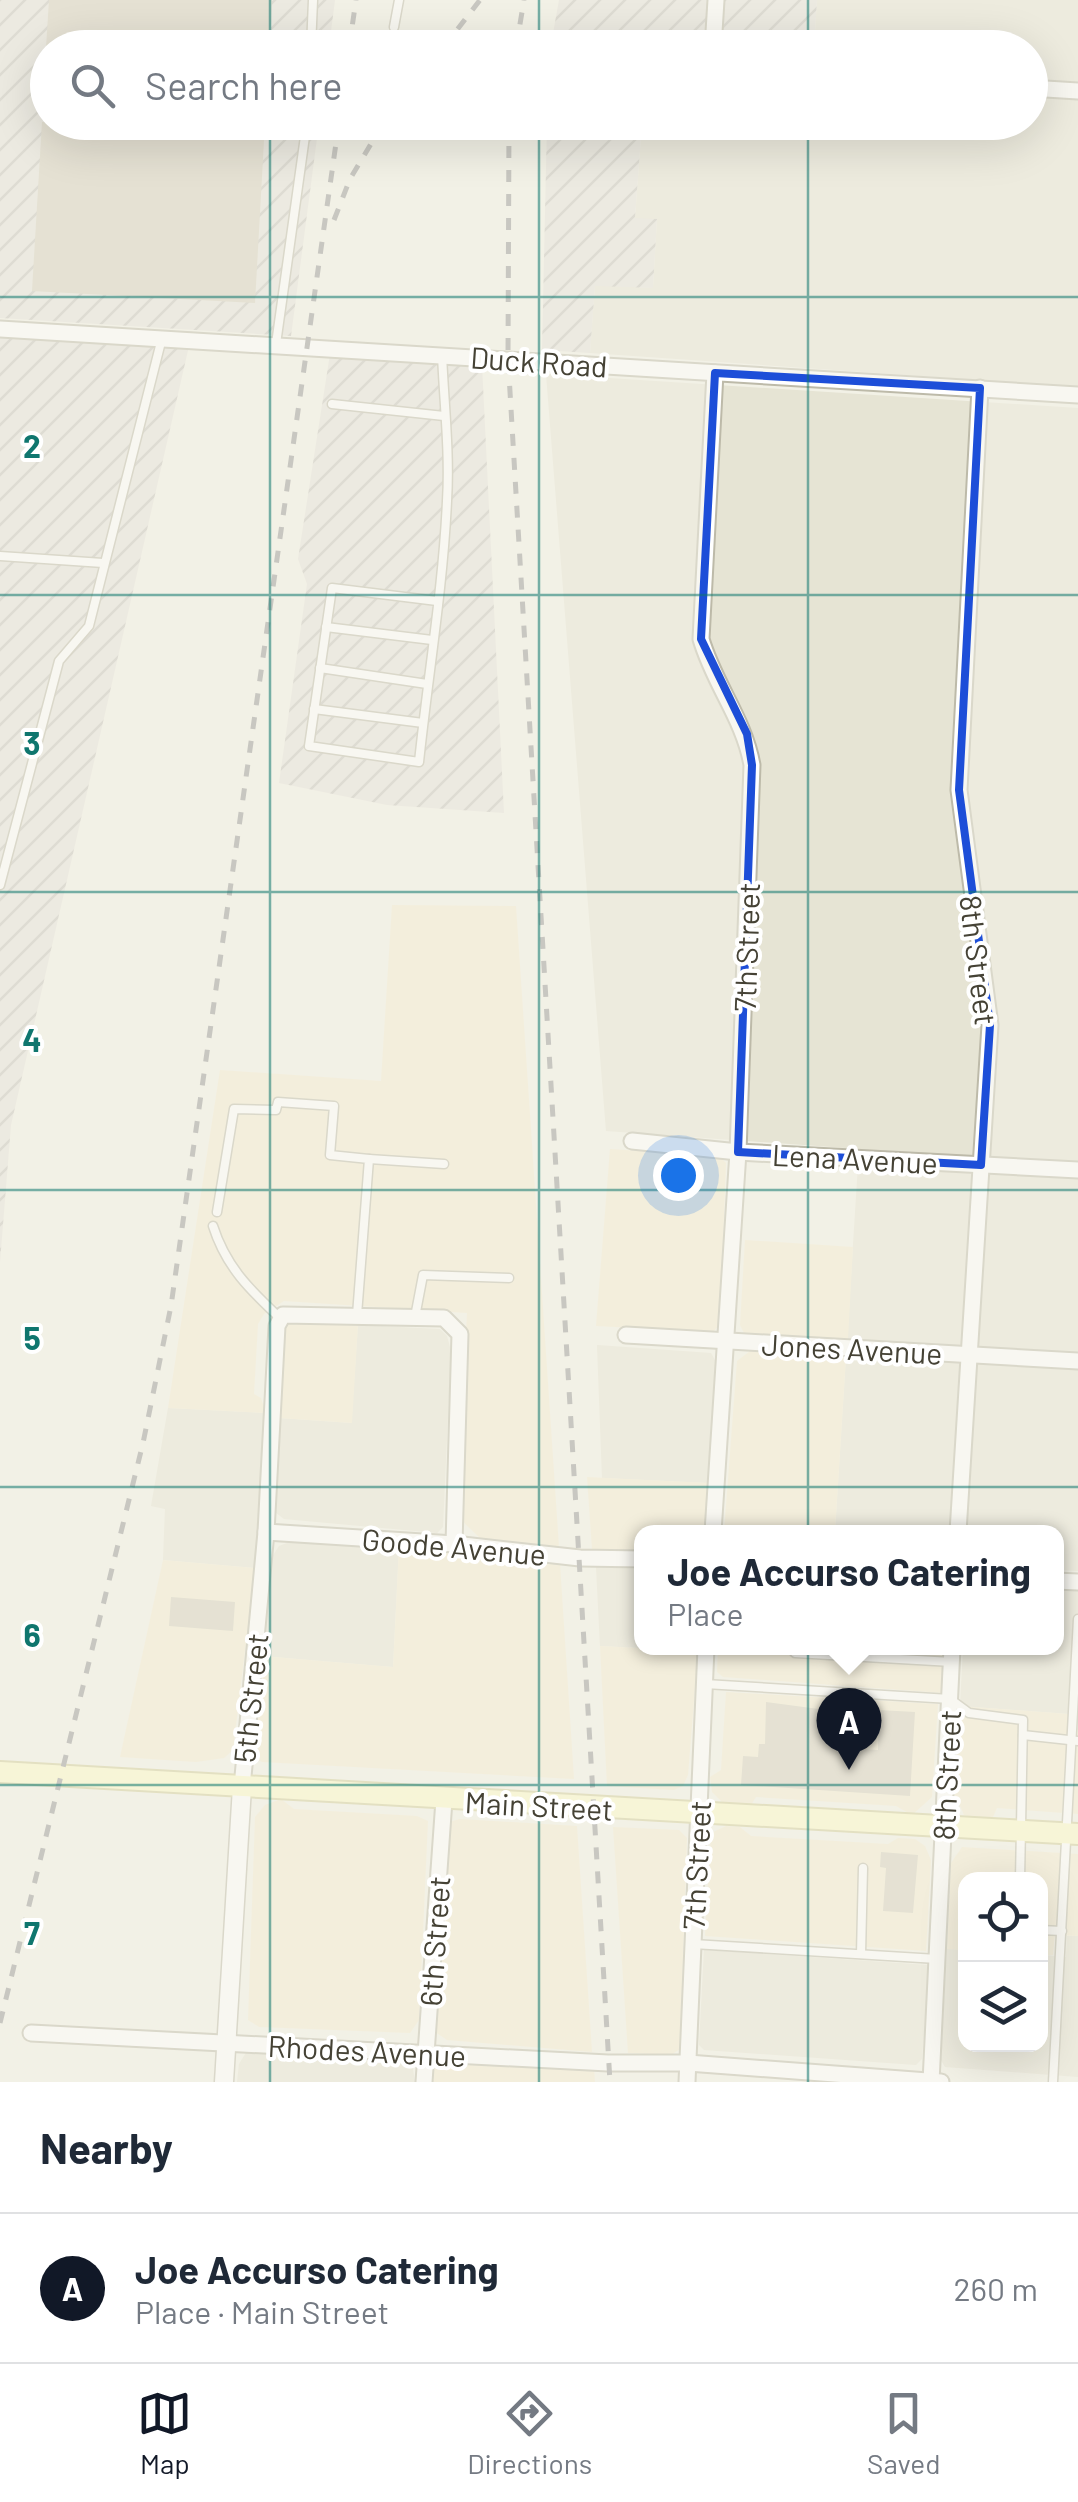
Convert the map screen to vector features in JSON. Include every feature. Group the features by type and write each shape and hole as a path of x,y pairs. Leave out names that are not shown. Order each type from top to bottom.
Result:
{"main road":[{"name":"Main Street","path":"0,1772 1072,1834"}],"street":[{"path":"714,30 716,0"},
{"path":"1048,89 1078,91"},
{"name":"Duck Road","path":"0,328 1078,395"},
{"name":"7th Street","path":"714,1525 738,1152 752,765 747,734 710,672 701,639 715,372"},
{"name":"8th Street","path":"959,1525 990,1026 959,790 980,388"},
{"name":"Lena Avenue","path":"632,1141 738,1152 1078,1170"},
{"path":"282,1318 357,1315 444,1318 456,1324 460,1334 454,1544"},
{"name":"5th Street","path":"224,2082 242,1787 282,1318"},
{"name":"Jones Avenue","path":"626,1334 1078,1361"},
{"name":"Goode Avenue","path":"266,1532 454,1544 580,1558 634,1559"},
{"name":"7th Street","path":"687,2082 706,1655"},
{"name":"8th Street","path":"930,2082 952,1655"},
{"name":"6th Street","path":"424,2082 444,1800"},
{"name":"Rhodes Avenue","path":"32,2033 688,2062 941,2082"}],"lane":[{"path":"312,30 313,0"},
{"path":"394,26 399,0"},
{"path":"276,344 304,140"},
{"path":"0,885 59,661 89,626 162,338"},
{"path":"436,601 332,588 309,746 419,762 448,500 442,354"},
{"path":"332,404 444,416"},
{"path":"0,556 104,563"},
{"path":"326,626 432,640"},
{"path":"320,668 427,684"},
{"path":"314,708 423,724"},
{"path":"216,1212 234,1109 276,1110 278,1102 334,1106 330,1155 444,1164"},
{"path":"357,1315 369,1159"},
{"path":"214,1226 222,1255 243,1284 282,1318"},
{"path":"415,1317 423,1275 510,1278"},
{"path":"1053,2082 1072,1834 1078,1618"},
{"path":"705,1684 950,1699 969,1713 1023,1720 1020,1872"},
{"path":"1023,1735 1074,1740"},
{"path":"861,1954 863,1868"},
{"path":"1048,1930 1062,1931"},
{"path":"693,1944 937,1959"}],"highlighted area":[{"path":"715,373 980,388 959,790 990,1025 981,1165 738,1152 752,765 747,734 701,639"}],"shaded area":[{"path":"0,0 335,0 331,30 30,30 30,140 317,140 291,336 0,318"},
{"path":"559,0 817,0 815,30 554,30"},
{"path":"817,0 1078,0 1078,387 590,353 595,285 653,288 657,220 635,219 641,140 1048,140 1048,30 815,30"},
{"path":"547,140 641,140 635,218 657,219 653,288 595,286 590,353 542,350"},
{"path":"0,334 189,346 11,1125 0,1262"},
{"path":"330,354 482,365 504,813 387,805 279,783 307,584 298,559"},
{"path":"546,374 1078,408 1078,1571 1064,1570 1064,1525 835,1525 859,1149 606,1131"},
{"path":"392,905 516,906 559,1547 480,1538 461,1520 458,1501 467,1313 284,1301 264,1314 258,1324 254,1394 261,1398 266,1413 168,1408 220,1070 381,1081"},
{"path":"610,1149 719,1156 726,1163 720,1324 713,1332 596,1326"},
{"path":"745,1240 853,1247 848,1339 744,1333 740,1325"},
{"path":"296,1319 358,1325 352,1423 279,1418 283,1327"},
{"path":"358,1325 440,1329 447,1336 451,1351 443,1527 437,1533 284,1519 275,1512 279,1418 351,1423"},
{"path":"597,1345 711,1353 716,1362 709,1483 602,1478"},
{"path":"750,1351 846,1358 835,1525 725,1525 737,1361"},
{"path":"168,1408 266,1413 255,1568 163,1560 165,1509 151,1506"},
{"path":"587,1477 709,1483 706,1525 634,1525 634,1551 592,1549"},
{"path":"295,1540 399,1546 393,1667 262,1656 270,1560 279,1546"},
{"path":"399,1546 560,1564 574,1779 262,1762 254,1757 262,1656 393,1667"},
{"path":"163,1560 255,1568 233,1750 224,1758 196,1762 120,1757"},
{"path":"596,1567 634,1569 634,1648 600,1646"},
{"path":"1064,1590 1078,1591 1078,1730 1068,1730 1069,1714 960,1706 963,1655 1064,1655"},
{"path":"600,1646 634,1648 634,1655 698,1655 688,1775 683,1786 674,1790 607,1786"},
{"path":"718,1655 945,1655 942,1693 723,1677 717,1672"},
{"path":"726,1692 938,1704 932,1797 912,1815 896,1806 756,1797 751,1805 722,1802 712,1792 710,1777 721,1770"},
{"path":"960,1706 1069,1714 1068,1729 1078,1730 1078,1814 997,1808 993,1817 981,1820 964,1815 954,1792"},
{"path":"281,1799 294,1809 417,1816 428,1821 419,2020 410,2033 259,2027 248,2020 255,1817 265,1805"},
{"path":"460,1819 577,1826 592,2052 447,2040 435,2032 449,1822"},
{"path":"726,1826 740,1827 751,1836 888,1844 898,1838 915,1839 925,1846 931,1860 926,1951 705,1936 711,1833"},
{"path":"613,1827 679,1830 687,1838 680,2049 671,2055 628,2053"},
{"path":"962,1847 1078,1854 1078,1936 1055,1935 1053,1955 1048,1955 1048,1872 958,1872 958,1950 947,1949 951,1863"},
{"path":"1067,1936 1078,1936 1078,2077 945,2067 941,2060 947,1949 958,1950 958,2052 1048,2052 1048,1956 1066,1957"},
{"path":"704,1950 929,1965 922,2059 916,2065 704,2050 699,2045"},
{"path":"247,2051 411,2057 415,2082 237,2082 239,2064"},
{"path":"433,2061 594,2068 595,2082 430,2082"}],"building":[{"path":"49,0 272,0 271,30 47,30"},
{"path":"41,140 264,140 255,303 32,291"},
{"path":"171,1597 235,1602 233,1631 169,1626"},
{"path":"766,1702 826,1710 825,1723 842,1724 841,1748 878,1750 879,1710 915,1712 910,1796 741,1785 743,1756 758,1757 759,1744 765,1744"},
{"path":"881,1852 918,1855 913,1913 883,1911 886,1868 880,1867"}],"railway":[{"path":"352,30 356,0"},
{"path":"457,30 480,0"},
{"path":"519,30 524,0"},
{"path":"0,2023 143,1443 171,1306 336,140"},
{"path":"334,220 350,179 373,140"},
{"path":"509,140 508,358 610,2082"}],"place":[{"name":"Joe Accurso Catering","path":"849,1770"}]}
